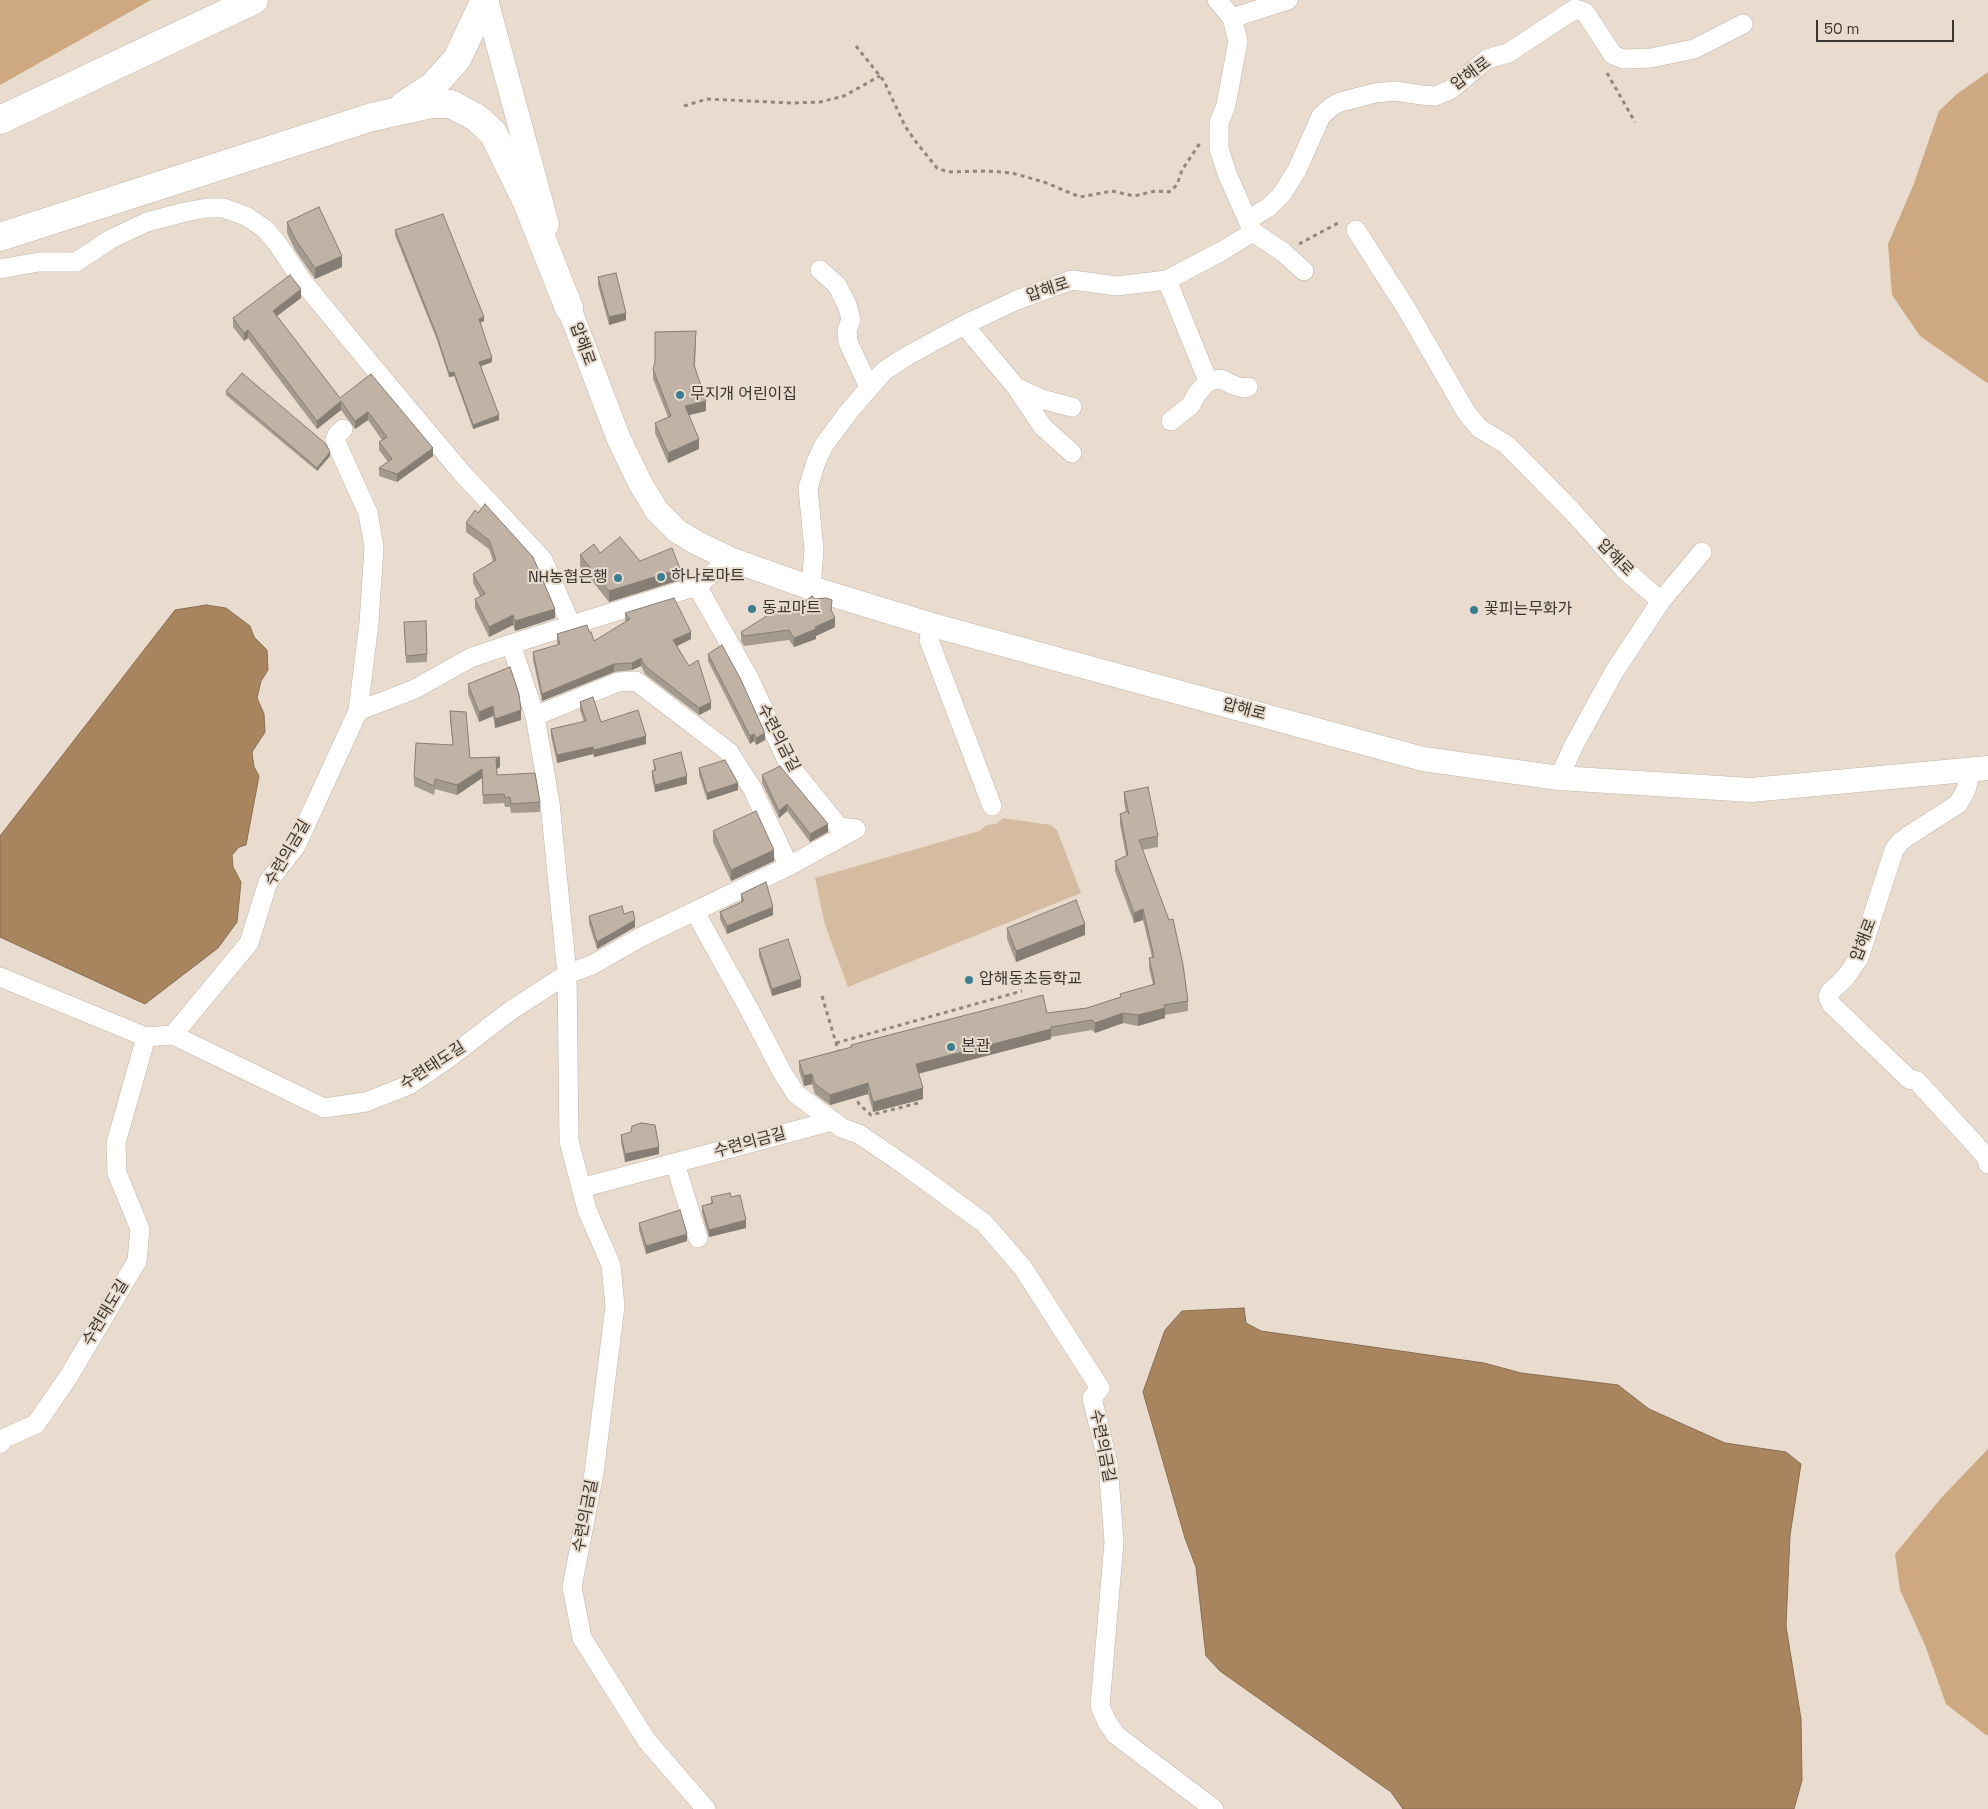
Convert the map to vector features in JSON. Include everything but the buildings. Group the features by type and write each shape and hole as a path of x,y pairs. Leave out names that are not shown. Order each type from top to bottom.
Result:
{"highway":[{"path":"0,120 254,0"},
{"path":"0,237 372,117 403,105 433,86 457,59 486,0"},
{"path":"372,117 431,104 451,104 477,118 493,132 527,202 569,308"}],"main road":[{"name":"압해로","path":"486,0 569,308 618,437 640,483 657,511 677,531 697,544 730,559 812,588 932,625 1423,759 1559,778 1751,790 1979,769"}],"street":[{"path":"1217,0 1232,18 1238,41 1226,105 1219,123 1219,149 1228,176 1251,226 1304,271"},
{"path":"1232,18 1288,0"},
{"name":"압해로","path":"812,588 814,550 808,488 816,462 824,445 869,387 884,371 907,356 964,325 1017,300 1072,280 1117,286 1167,280 1222,251 1251,226 1282,194 1297,170 1321,116 1340,102 1375,93 1395,91 1422,96 1435,96 1450,90 1487,59 1508,53 1575,9 1585,12 1613,54 1623,59 1651,58 1694,49 1743,24"},
{"path":"0,269 39,262 76,262 111,239 147,222 192,211 207,208 224,208 246,216 265,229 277,243 303,282 383,379 462,473 543,560 570,625"},
{"name":"압해로","path":"1356,230 1406,308 1470,418 1479,428 1507,445 1572,511 1625,570 1661,601"},
{"path":"820,270 837,285 847,305 851,319 847,331 848,342 869,387"},
{"path":"1167,280 1208,381"},
{"path":"964,325 1016,388 1043,427 1072,453"},
{"path":"1171,421 1191,405 1196,395 1208,381 1220,379 1243,388 1248,386"},
{"path":"1016,388 1041,399 1072,407"},
{"name":"수련의금길","path":"173,1035 249,943 268,882 296,846 358,711 369,623 374,547 368,513 353,476 343,460 335,440 343,429"},
{"path":"1559,778 1574,745 1614,672 1661,601 1702,552"},
{"path":"358,711 414,689 470,658 698,586 730,559"},
{"name":"수련의금길","path":"567,974 592,965 640,937 789,866 856,829 839,827 789,765 750,680 698,586"},
{"path":"932,625 929,640 992,806"},
{"name":"수련의금길","path":"511,644 535,716 550,803 567,974 570,1141 587,1210 611,1265 615,1306 594,1472 572,1587 582,1638 647,1741 706,1809"},
{"path":"535,716 618,682 636,681 729,752 752,788 789,866"},
{"name":"압해로","path":"1979,769 1958,804 1908,836 1894,850 1859,958 1852,970 1830,992 1828,997 1831,1004 1909,1079 1917,1081 1973,1142 1986,1158 1988,1164"},
{"name":"수련의금길","path":"695,912 750,1009 782,1072 796,1094 842,1128 860,1134 984,1223 1023,1268 1100,1388 1092,1398 1108,1463 1114,1542 1100,1706 1106,1722 1116,1735 1214,1809"},
{"name":"수련태도길","path":"173,1035 324,1108 366,1102 410,1085 510,1011 567,974"},
{"path":"0,977 146,1038 173,1035"},
{"name":"수련태도길","path":"0,1444 5,1438 36,1424 69,1376 136,1261 140,1229 117,1173 116,1143 146,1038"},
{"name":"수련의금길","path":"581,1188 832,1121"},
{"path":"675,1163 698,1238"}],"path":[{"path":"856,46 880,76 896,103 905,126 938,168 948,172 987,171 1012,173 1044,182 1080,197 1112,191 1134,196 1155,191 1169,192 1177,185 1182,170 1206,135 1219,123"},
{"path":"684,106 707,99 792,104 820,102 844,96 880,76"},
{"path":"1283,252 1341,222 1356,230"},
{"path":"836,1043 1022,991"},
{"path":"822,996 842,1060"},
{"path":"852,1092 859,1104 872,1115 918,1103"}],"shaded area":[{"path":"0,0 151,0 0,85"},
{"path":"1988,72 1987,383 1920,336 1892,295 1888,244 1913,186 1939,111 1957,94"},
{"path":"206,605 226,608 250,626 254,637 267,650 268,670 261,681 257,698 264,714 265,732 252,752 254,767 259,776 246,845 239,847 232,855 233,867 241,882 237,922 218,948 145,1004 0,937 0,836 175,610"},
{"path":"1003,818 1051,825 1057,830 1081,893 848,987 825,925 815,878 979,831 987,825 996,824"},
{"path":"1244,1308 1246,1323 1261,1331 1484,1363 1521,1373 1618,1385 1649,1409 1725,1443 1786,1452 1801,1464 1790,1535 1786,1626 1801,1719 1802,1780 1794,1809 1403,1809 1391,1792 1220,1671 1206,1656 1196,1567 1185,1538 1143,1392 1165,1330 1182,1311"},
{"path":"1988,1449 1988,1735 1986,1735 1946,1704 1925,1645 1900,1590 1895,1554 1942,1497"}],"place":[{"name":"무지개 어린이집","path":"680,395"},
{"name":"하나로마트","path":"661,577"},
{"name":"NH농협은행","path":"618,578"},
{"name":"동교마트","path":"752,609"},
{"name":"꽃피는무화가","path":"1474,610"},
{"name":"압해동초등학교","path":"969,980"},
{"name":"본관","path":"951,1047"}]}
